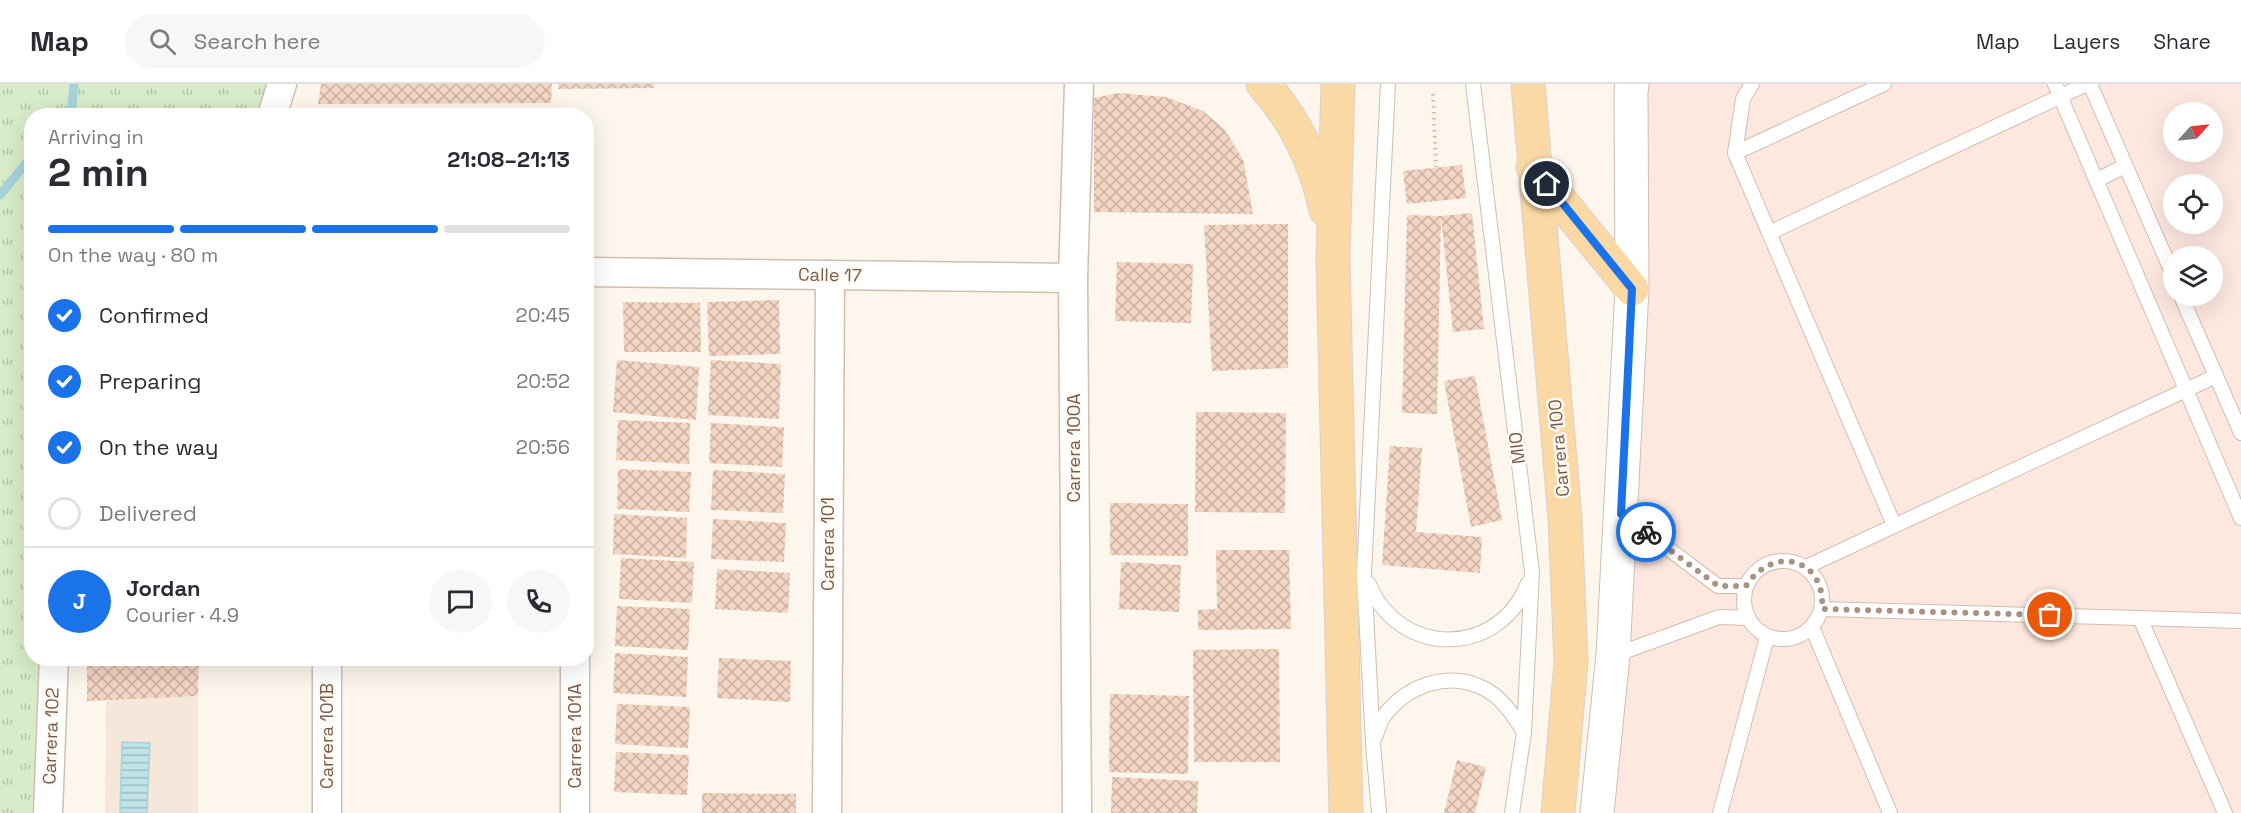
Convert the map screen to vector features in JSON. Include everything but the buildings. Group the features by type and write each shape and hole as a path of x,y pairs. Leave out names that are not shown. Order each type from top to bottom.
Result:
{"main road":[{"path":"1263,84 1291,121 1310,158 1323,196 1333,258"},
{"path":"1338,84 1333,258 1346,813"},
{"name":"Carrera 100","path":"1527,84 1565,518 1571,662 1558,813"},
{"path":"1533,167 1632,289"}],"street":[{"path":"274,108 282,84"},
{"name":"Carrera 100A","path":"1077,813 1073,278 1079,84"},
{"path":"1597,813 1613,655 1632,289 1630,92 1632,84"},
{"name":"Calle 17","path":"594,272 1073,278"},
{"name":"Carrera 101","path":"827,813 830,275"},
{"name":"Carrera 102","path":"48,813 54,666"},
{"name":"Carrera 101B","path":"327,666 327,813"},
{"name":"Carrera 101A","path":"575,666 575,813"}],"lane":[{"path":"1379,813 1373,744 1365,574 1388,84"},
{"name":"MIO","path":"1473,84 1532,572 1524,732 1512,813"},
{"path":"1752,84 1743,99 1735,153 1894,525"},
{"path":"1735,153 1884,84"},
{"path":"1769,233 2058,91 2088,84 2163,252"},
{"path":"2058,91 2241,518"},
{"path":"2097,180 2125,166"},
{"path":"2185,306 2241,433"},
{"path":"1806,567 2216,376"},
{"path":"1621,514 1718,586 1746,586"},
{"path":"1779,561 1806,567 1821,588 1822,609 1812,627 1799,636 1783,640 1767,637 1756,629 1748,618 1744,607 1746,586 1754,574 1779,561"},
{"path":"1365,574 1374,597 1388,616 1408,630 1431,639 1456,640 1482,633 1505,619 1522,598 1532,572"},
{"path":"1822,609 2241,621"},
{"path":"1613,655 1719,617 1748,618"},
{"path":"2140,618 2225,813"},
{"path":"1812,627 1890,813"},
{"path":"1721,812 1767,637"},
{"path":"1373,744 1383,717 1402,697 1426,684 1455,681 1484,688 1508,706 1524,732"}],"path":[{"path":"1433,94 1436,167"}],"shaded area":[{"path":"1632,84 2241,84 2241,813 1597,813"},
{"path":"198,696 198,813 105,813 106,700"}],"green space":[{"path":"0,84 282,84 274,108 24,108 24,666 54,666 48,813 0,813"}],"water":[{"path":"122,742 150,743 147,813 120,813"}],"waterway":[{"path":"71,108 74,84"},
{"path":"0,195 24,166"}],"way so far":[{"path":"1646,532 1718,586 1746,586 1754,574 1779,561 1794,562 1806,567 1821,588 1822,609 2050,615"}],"route":[{"path":"1547,184 1632,289 1621,514 1646,532"}]}
